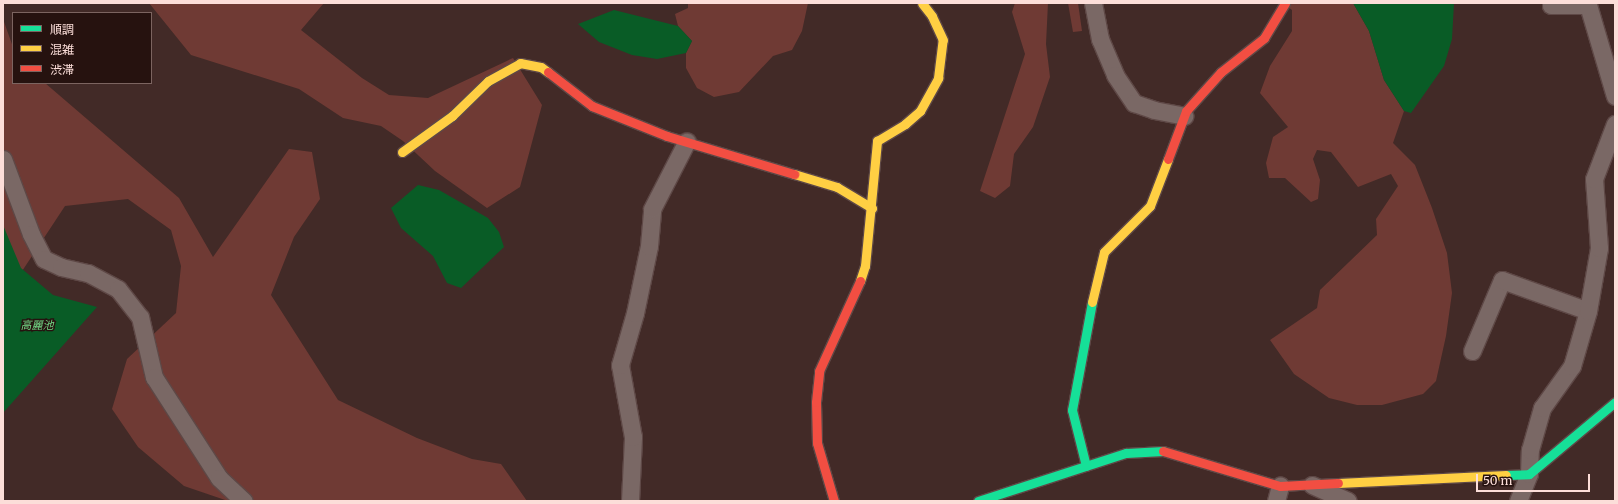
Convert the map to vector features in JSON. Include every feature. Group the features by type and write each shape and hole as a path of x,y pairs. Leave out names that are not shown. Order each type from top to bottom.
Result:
{"street":[{"path":"834,501 817,443 816,402 819,371 853,300 862,273 872,208 877,141 905,124 920,111 938,78 943,40 932,16 922,3"},
{"path":"1093,3 1100,39 1115,75 1134,103 1154,110 1184,116"},
{"path":"1086,466 1072,410 1085,348 1089,315 1104,252 1131,228 1150,206 1184,116 1221,72 1264,38 1285,3"},
{"path":"1550,3 1551,5 1588,5 1615,96"},
{"path":"402,152 452,116 488,81 520,63 541,67 592,106 687,141 837,187 872,208"},
{"path":"1518,501 1529,474 1530,450 1542,408 1572,366 1588,311 1599,248 1594,179 1615,124"},
{"path":"630,501 633,437 620,365 635,313 650,246 652,209 687,141"},
{"path":"3,159 31,234 44,259 60,267 88,273 118,289 140,317 154,377 219,478 244,501"},
{"path":"1472,352 1502,280 1588,311"},
{"path":"978,501 1126,453 1164,451 1278,493 1311,484 1529,474 1615,402"},
{"path":"1311,484 1348,501"}],"shaded area":[{"path":"149,3 324,3 301,30 362,78 389,95 428,98 513,58 542,105 520,187 487,208 435,171 403,141 381,126 343,118 299,89 191,55"},
{"path":"688,3 808,3 802,31 792,50 773,56 739,92 714,97 697,88 686,68 686,53 692,41 678,26 675,14 688,8"},
{"path":"1015,3 1048,3 1046,44 1050,77 1033,127 1014,154 1010,186 995,198 980,191 1025,54 1012,12"},
{"path":"1068,3 1078,3 1082,31 1073,32"},
{"path":"1283,3 1353,3 1369,31 1384,80 1404,111 1393,143 1415,165 1432,208 1447,253 1452,293 1446,336 1436,381 1423,394 1382,405 1357,405 1329,398 1294,374 1270,340 1317,308 1320,290 1377,235 1376,219 1398,186 1391,174 1358,187 1331,152 1317,150 1313,159 1320,180 1318,199 1311,202 1285,178 1269,178 1266,163 1273,137 1288,127 1260,93 1270,66 1292,31 1292,10"},
{"path":"3,19 12,44 12,84 46,84 179,198 213,257 289,149 312,152 320,199 294,237 271,295 338,400 417,438 472,459 501,464 527,501 228,501 184,486 138,447 112,409 127,359 176,313 181,266 171,230 128,199 65,206 3,300"}],"water":[{"path":"1353,3 1454,3 1452,39 1444,66 1411,113 1404,111 1384,80 1369,31"},
{"path":"614,10 678,26 692,41 686,53 657,59 632,55 599,42 578,24"},
{"path":"418,185 439,190 488,218 499,232 504,247 461,288 447,283 433,256 401,228 391,208"},
{"name":"高麗池","path":"3,225 21,268 53,295 97,307 3,413"}],"traffic: fast":[{"path":"1086,466 1072,410 1092,302"},
{"path":"1506,475 1529,474 1615,402"},
{"path":"978,501 1126,453 1163,451"}],"traffic: slow":[{"path":"860,281 865,266 877,141 905,124 920,111 938,78 943,40 932,16 922,3"},
{"path":"402,152 452,116 488,81 520,63 541,67 548,72"},
{"path":"1092,302 1104,252 1150,206 1168,159"},
{"path":"794,174 837,187 872,208"},
{"path":"1338,483 1506,475"}],"traffic: jam":[{"path":"1168,159 1186,111 1221,72 1264,38 1285,3"},
{"path":"548,72 592,106 667,136 794,174"},
{"path":"834,501 817,443 816,402 819,371 860,281"},
{"path":"1163,451 1280,486 1338,483"}]}
